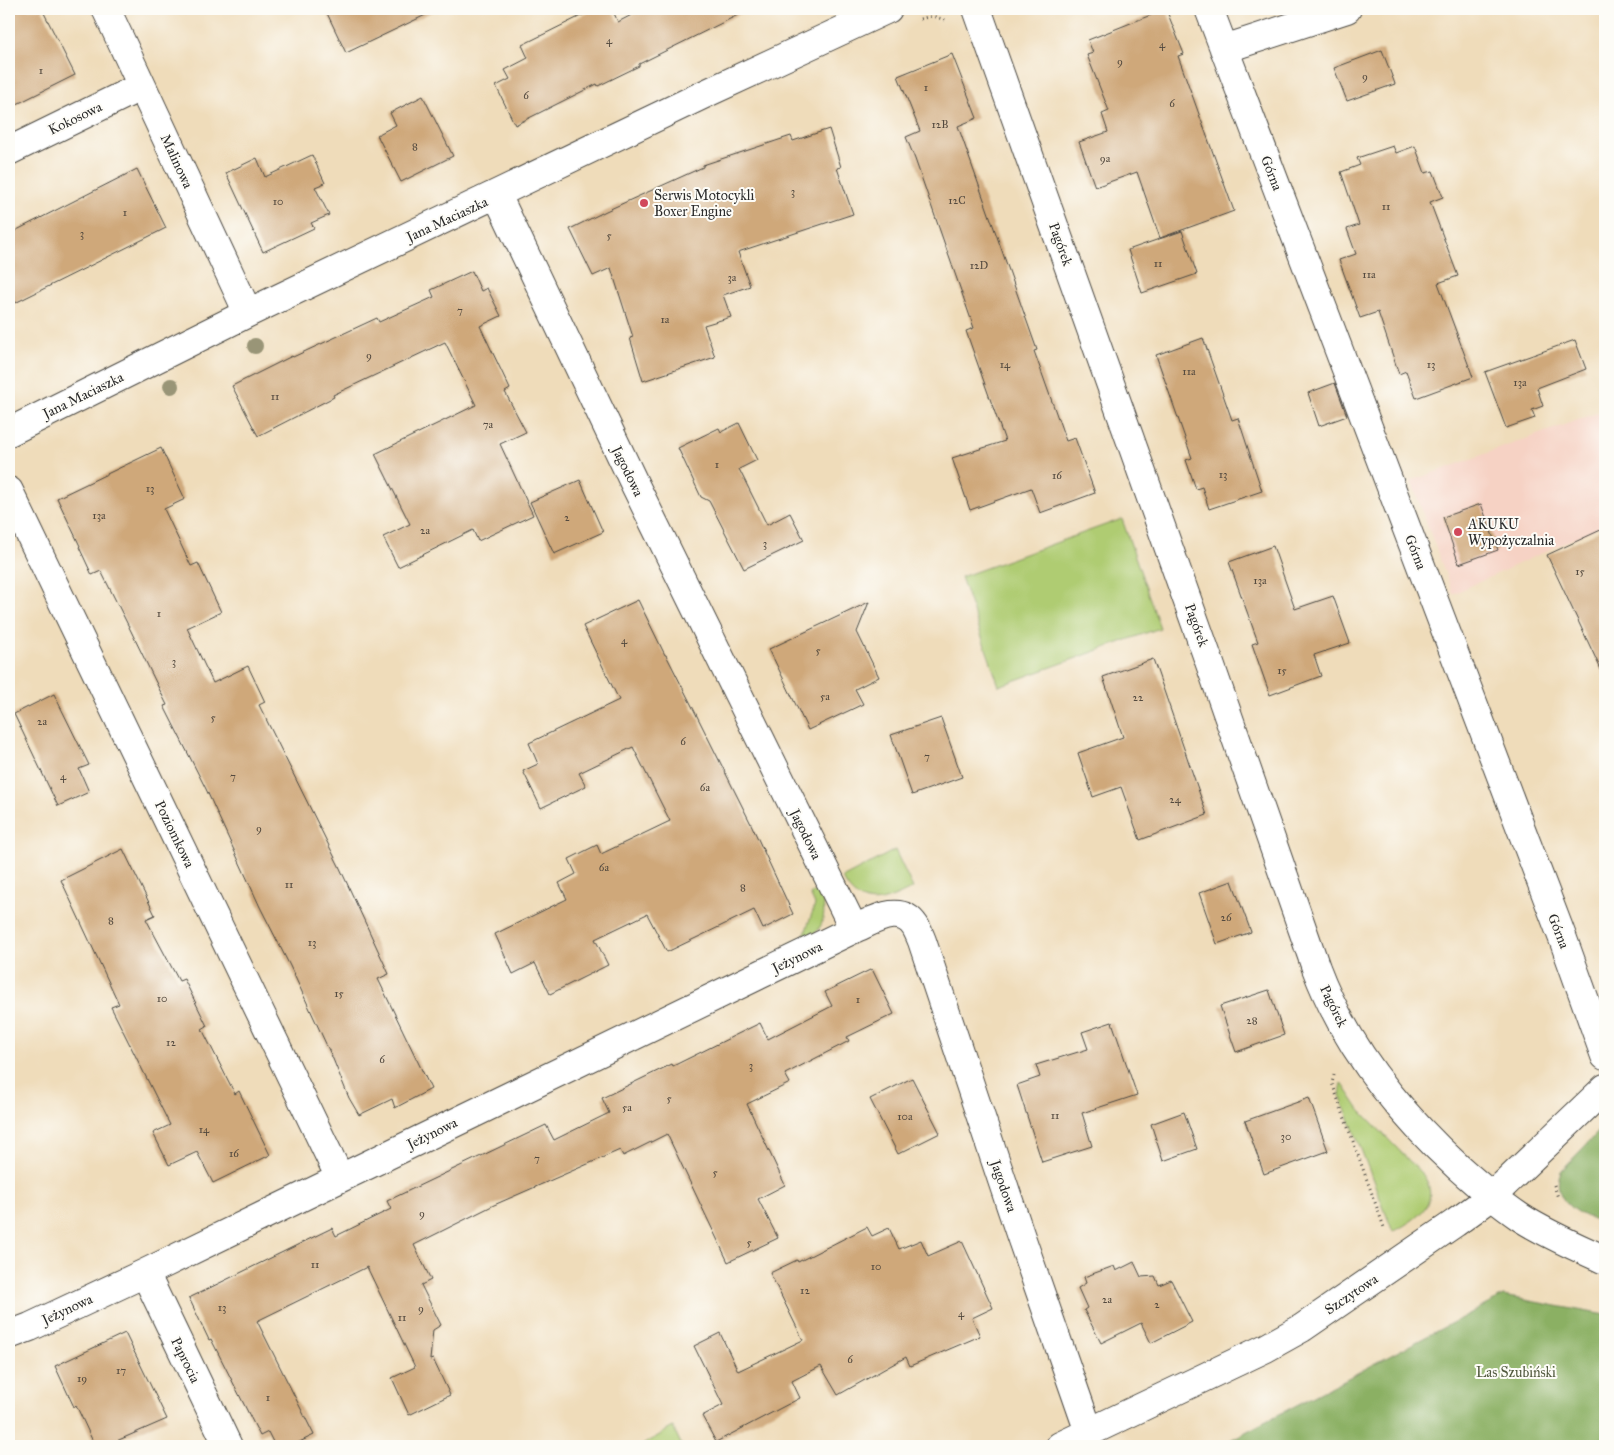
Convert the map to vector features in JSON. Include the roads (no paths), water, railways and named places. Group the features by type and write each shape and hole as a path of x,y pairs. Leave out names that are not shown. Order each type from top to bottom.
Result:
{"street":[{"name":"Malinowa","path":"106,9 248,313"},
{"name":"Jana Maciaszka","path":"9,432 248,313 718,88 888,9"},
{"name":"Pagórek","path":"978,9 1322,983 1334,1010 1349,1037 1380,1083 1438,1148 1491,1197 1522,1218 1605,1260"},
{"name":"Górna","path":"1209,9 1549,902 1605,1056"},
{"path":"1224,49 1347,9"},
{"name":"Kokosowa","path":"9,151 142,86"},
{"name":"Jagodowa","path":"497,195 636,487 854,930 891,914 907,918 915,926 922,941 1020,1234 1089,1432"},
{"name":"Poziomkowa","path":"9,490 340,1178"},
{"name":"Jeżynowa","path":"9,1335 144,1273 854,930"},
{"name":"Szczytowa","path":"1060,1446 1266,1348 1302,1328 1491,1197 1605,1088"},
{"name":"Paprocia","path":"144,1273 228,1446"}],"place":[{"name":"Serwis Motocykli Boxer Engine","path":"644,203"},
{"name":"AKUKU Wypożyczalnia","path":"1458,532"}],"park label":[{"name":"Las Szubiński","path":"1516,1372"}]}
